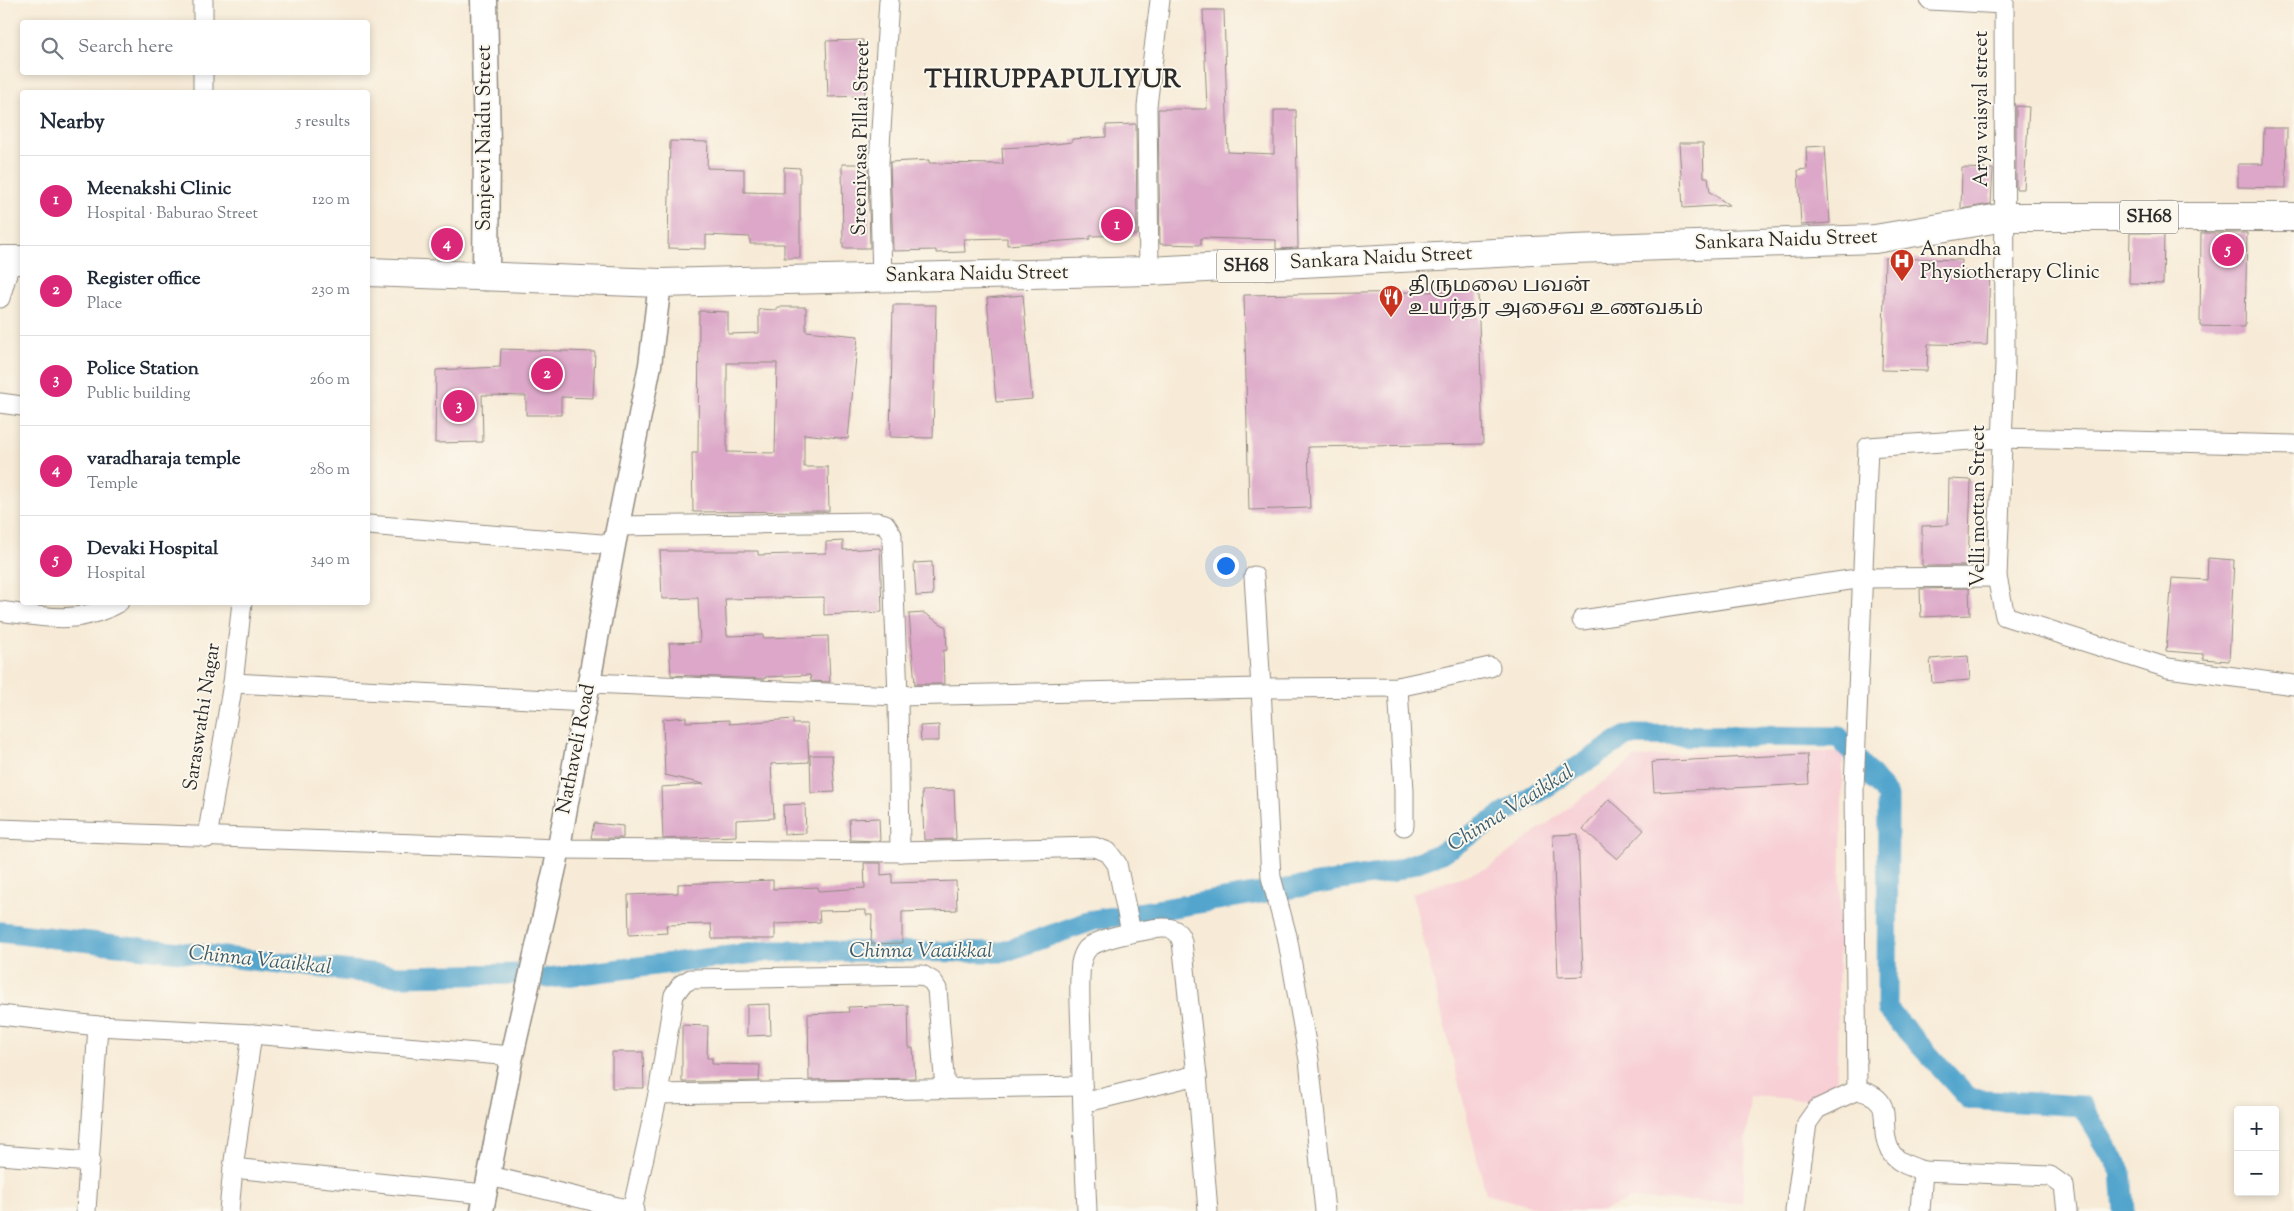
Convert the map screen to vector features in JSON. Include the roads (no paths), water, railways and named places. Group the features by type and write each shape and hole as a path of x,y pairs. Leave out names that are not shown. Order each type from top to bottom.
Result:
{"main road":[{"name":"Sanjeevi Naidu Street","path":"484,0 487,146 486,277"},
{"name":"SH68","path":"2005,217 2294,217"},
{"name":"Sankara Naidu Street","path":"486,277 660,284 1149,271 1573,248 1875,239 2005,217"},
{"name":"SH68","path":"370,272 486,277"}],"street":[{"path":"203,20 204,0"},
{"name":"Sreenivasa Pillai Street","path":"882,278 879,163 888,0"},
{"path":"1149,271 1147,106 1160,0"},
{"path":"1930,0 2003,2"},
{"name":"Arya vaisyal street","path":"2003,2 2005,217"},
{"path":"203,75 203,90"},
{"name":"Velli mottan Street","path":"2005,217 2005,364 1997,577 2005,616 2168,668 2294,685"},
{"path":"0,298 11,260"},
{"name":"Nathaveli Road","path":"485,1194 512,1056 558,849 616,535 650,365 660,284"},
{"path":"0,403 20,406"},
{"path":"1857,1090 1854,788 1868,448 2001,438 2294,445"},
{"path":"370,525 616,535 877,522 885,524 892,534 898,696 900,852"},
{"path":"1254,576 1271,877 1288,936 1309,1060 1325,1211"},
{"path":"1582,620 1863,578 1997,577"},
{"path":"0,611 63,619 82,617 104,611 114,605"},
{"name":"Saraswathi Nagar","path":"207,838 233,683 242,605"},
{"path":"233,683 588,692 898,696 1398,687 1490,667"},
{"path":"1398,687 1404,782 1404,826"},
{"path":"0,829 207,838 558,849 900,852 1094,847 1108,852 1117,864 1130,927"},
{"path":"1087,1211 1082,1094 1081,982 1083,955 1088,948 1130,927 1175,929 1180,934 1197,1075 1208,1211"},
{"path":"233,1168 633,1211 658,1094 674,995 682,984 691,979 922,976 932,981 937,989 945,1089"},
{"path":"0,1015 98,1026 252,1034 512,1056"},
{"path":"86,1211 98,1026"},
{"path":"229,1211 233,1168 252,1034"},
{"path":"658,1094 945,1089 1082,1094 1197,1075"},
{"path":"1795,1211 1807,1124 1817,1109 1857,1090 1872,1093 1882,1104 1886,1137 1891,1152 1903,1164 1923,1171 2050,1176 2064,1186 2067,1211"},
{"path":"0,1155 90,1162"},
{"path":"1920,1211 1923,1171"}],"waterway":[{"name":"Chinna Vaaikkal","path":"548,978 771,951 1003,952 1094,920 1391,872 1442,853 1628,735 1839,737 1888,796 1887,1009 1969,1099 2082,1106 2121,1171 2124,1211"},
{"name":"Chinna Vaaikkal","path":"0,932 396,976 521,974"}],"place":[{"name":"Meenakshi Clinic","path":"1117,225"},
{"name":"varadharaja temple","path":"447,244"},
{"name":"Devaki Hospital","path":"2228,250"},
{"name":"Anandha Physiotherapy Clinic","path":"1902,282"},
{"name":"திருமலை பவன் உயர்தர அசைவ உணவகம்","path":"1391,318"},
{"name":"Register office","path":"547,374"},
{"name":"Police Station","path":"459,406"}],"district":[{"name":"THIRUPPAPULIYUR","path":"1053,81"}]}
